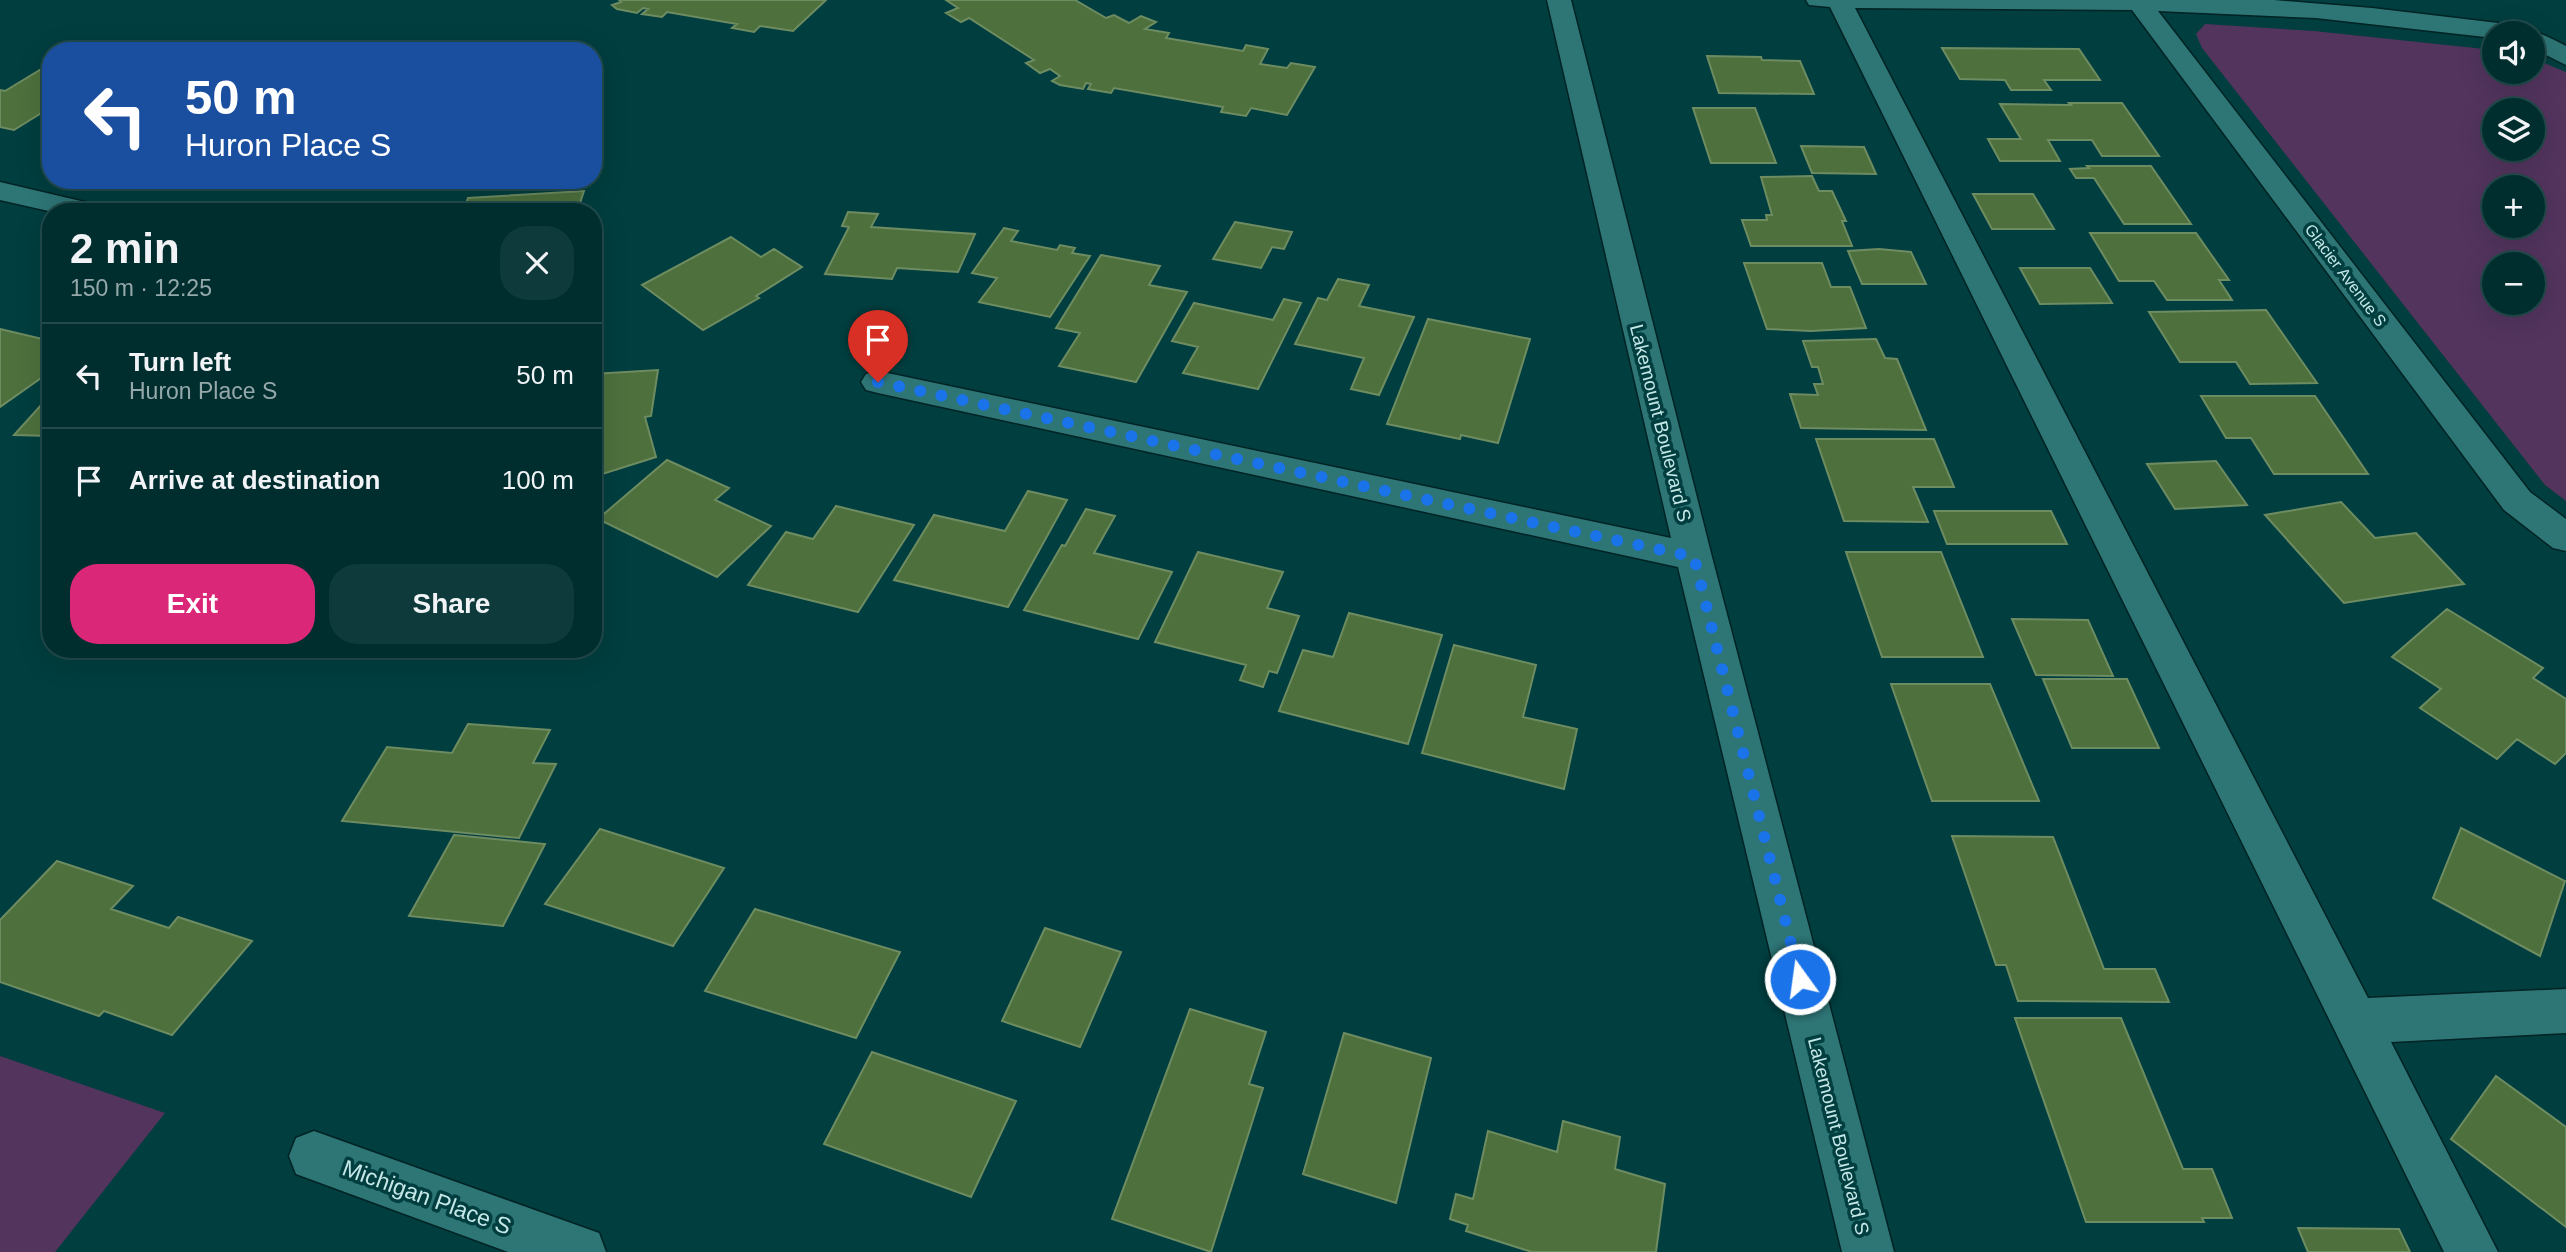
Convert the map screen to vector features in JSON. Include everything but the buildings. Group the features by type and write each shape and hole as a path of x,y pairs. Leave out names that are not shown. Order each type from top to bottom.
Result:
{"street":[{"name":"Lakemount Boulevard S","path":"1559,0 1694,557 1868,1252"},
{"path":"1814,0 2138,1 2369,14 2482,29"},
{"path":"1839,0 2472,1252"},
{"name":"Glacier Avenue S","path":"2138,1 2517,501 2566,538"},
{"path":"2480,7 2505,21"},
{"path":"2545,37 2566,39"},
{"path":"2545,44 2566,57"},
{"path":"0,191 53,203"},
{"path":"878,382 1694,557"},
{"path":"2354,1021 2566,1011"},
{"name":"Michigan Place S","path":"314,1156 580,1252"}],"shaded area":[{"path":"2205,24 2314,31 2482,49 2482,84 2545,84 2545,63 2566,72 2566,501 2545,485 2202,48 2196,34"},
{"path":"0,1056 165,1113 55,1252 0,1252"}],"route":[{"path":"878,382 1694,557 1800,979"}]}
